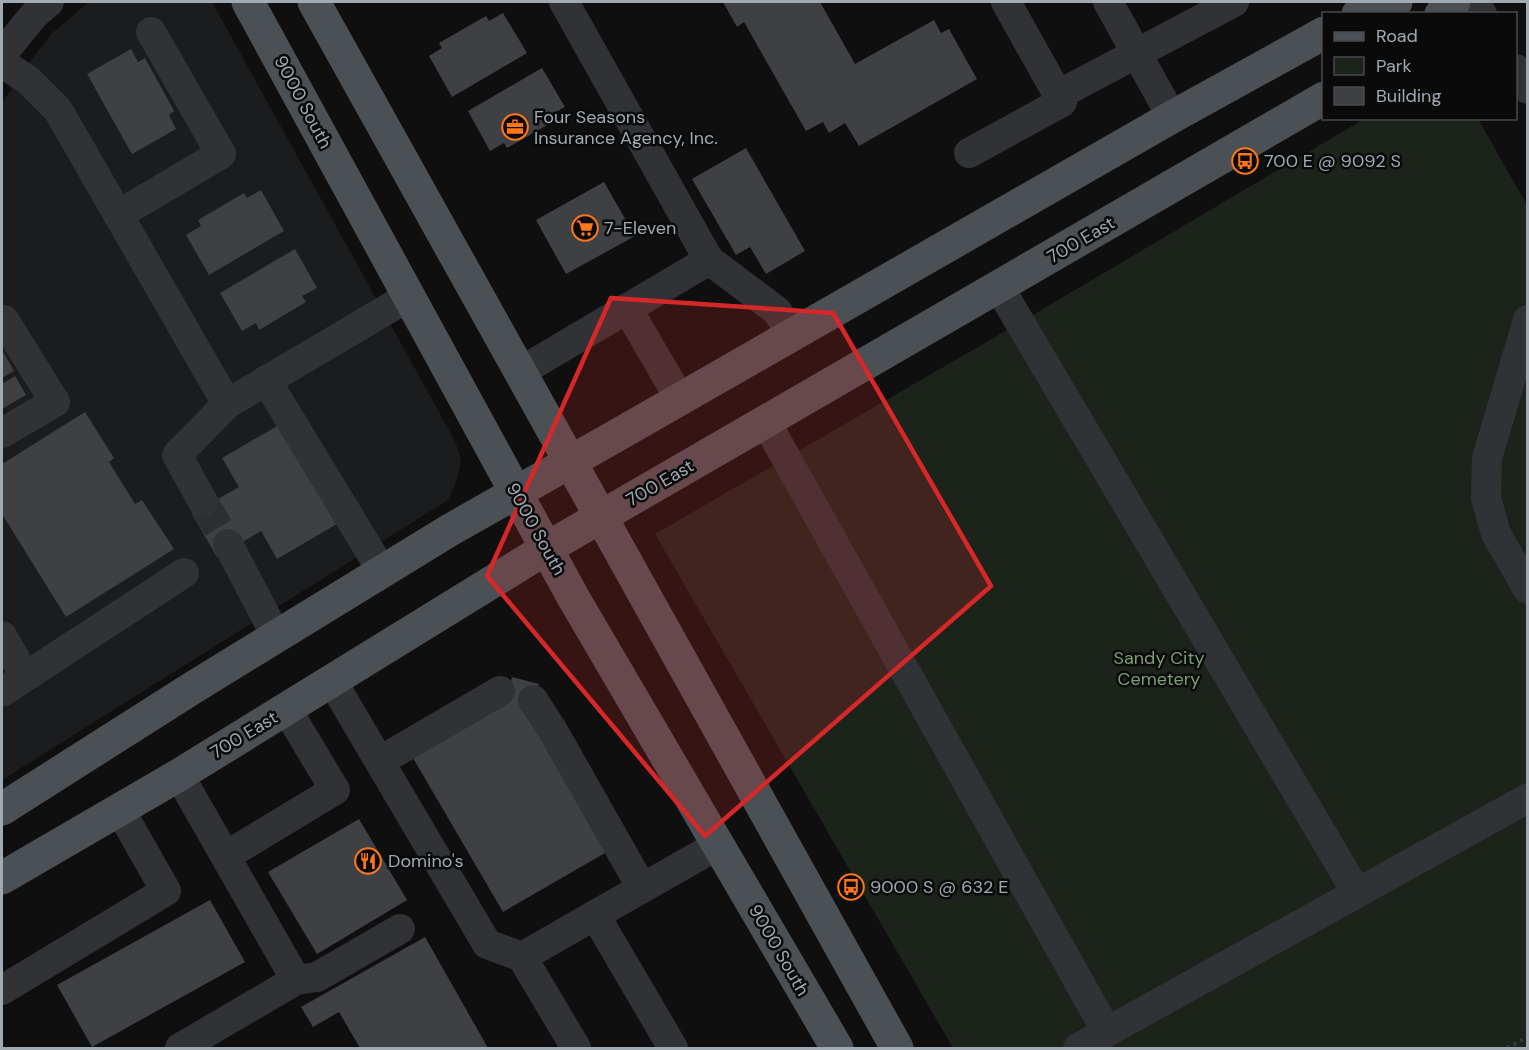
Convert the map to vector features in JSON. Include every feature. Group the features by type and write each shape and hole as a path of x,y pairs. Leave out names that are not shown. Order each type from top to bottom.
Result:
{"main road":[{"name":"9000 South","path":"248,2 573,597 837,1048"},
{"path":"314,2 897,1048"},
{"path":"2,809 276,636 450,530 1322,34"},
{"name":"700 East","path":"2,878 287,710 601,516 1322,99"}],"street":[{"path":"2,54 34,15 49,2"},
{"path":"564,2 709,260 777,311 792,334"},
{"path":"969,153 1062,102 1006,2"},
{"path":"1108,2 1172,117"},
{"path":"1058,95 1234,2"},
{"path":"118,215 221,154 151,32"},
{"path":"2,63 28,80 58,110 228,404"},
{"path":"1517,72 1527,88"},
{"path":"520,372 709,260"},
{"path":"999,287 1357,893"},
{"path":"203,502 177,455 228,404 408,297"},
{"path":"627,308 680,399"},
{"path":"2,321 4,320 55,402 2,433"},
{"path":"1526,334 1487,458 1486,498 1497,534 1527,590"},
{"path":"266,380 382,571"},
{"path":"766,422 1107,1032"},
{"path":"228,544 276,636"},
{"path":"2,636 13,684 184,573"},
{"path":"332,681 487,944 522,957 576,1048"},
{"path":"380,761 500,691"},
{"path":"533,700 642,888"},
{"path":"226,856 334,790 287,710"},
{"path":"179,775 296,980"},
{"path":"1078,1048 1527,798"},
{"path":"2,990 166,891 120,810"},
{"path":"522,957 718,845"},
{"path":"595,915 673,1048"},
{"path":"180,1048 296,980 317,976 400,929"}],"path":[{"path":"1507,1048 1527,1037"}],"highlighted area":[{"path":"611,298 833,313 991,586 705,836 487,576"}],"shaded area":[{"path":"89,2 212,2 455,441 461,459 457,480 448,500 2,780 2,103 52,33"}],"green space":[{"name":"Sandy City Cemetery","path":"1362,120 1479,120 1527,205 1527,1048 953,1048 655,534 1021,322"}],"building":[{"path":"723,2 820,2 855,64 934,20 941,33 949,29 977,79 859,146 845,123 829,133 823,122 806,131 744,22 737,27"},
{"path":"503,13 527,53 452,97 429,56 442,48 439,43 486,16 489,21"},
{"path":"131,49 138,62 145,58 174,111 169,115 176,129 132,154 87,74"},
{"path":"542,68 565,107 552,114 556,120 507,148 504,143 490,151 468,111"},
{"path":"746,148 805,251 766,274 750,247 736,255 692,179"},
{"name":"7-Eleven","path":"604,182 635,236 566,274 536,220"},
{"path":"261,190 284,231 209,275 186,235 201,226 198,220 244,193 247,198"},
{"path":"295,249 317,288 302,296 306,302 259,330 256,323 242,331 220,293"},
{"path":"4,353 14,371 2,378 2,354"},
{"path":"15,376 26,395 2,409 2,384"},
{"path":"85,412 114,458 109,462 135,504 142,500 174,549 66,617 2,514 2,464"},
{"path":"279,425 337,524 277,559 261,531 217,557 192,514 239,487 222,458"},
{"path":"512,677 539,684 532,712 612,849 503,912 413,758 505,705"},
{"path":"359,819 407,900 317,954 268,872"},
{"path":"210,900 245,962 92,1047 57,985"},
{"path":"425,937 488,1048 360,1048 339,1012 313,1027 301,1007"}],"tunnel":[{"path":"203,502 228,544"}],"place":[{"name":"Four Seasons Insurance Agency, Inc.","path":"515,127"},
{"name":"700 E @ 9092 S","path":"1245,161"},
{"name":"7-Eleven","path":"585,228"},
{"name":"Domino's","path":"368,861"},
{"name":"9000 S @ 632 E","path":"851,887"}]}
